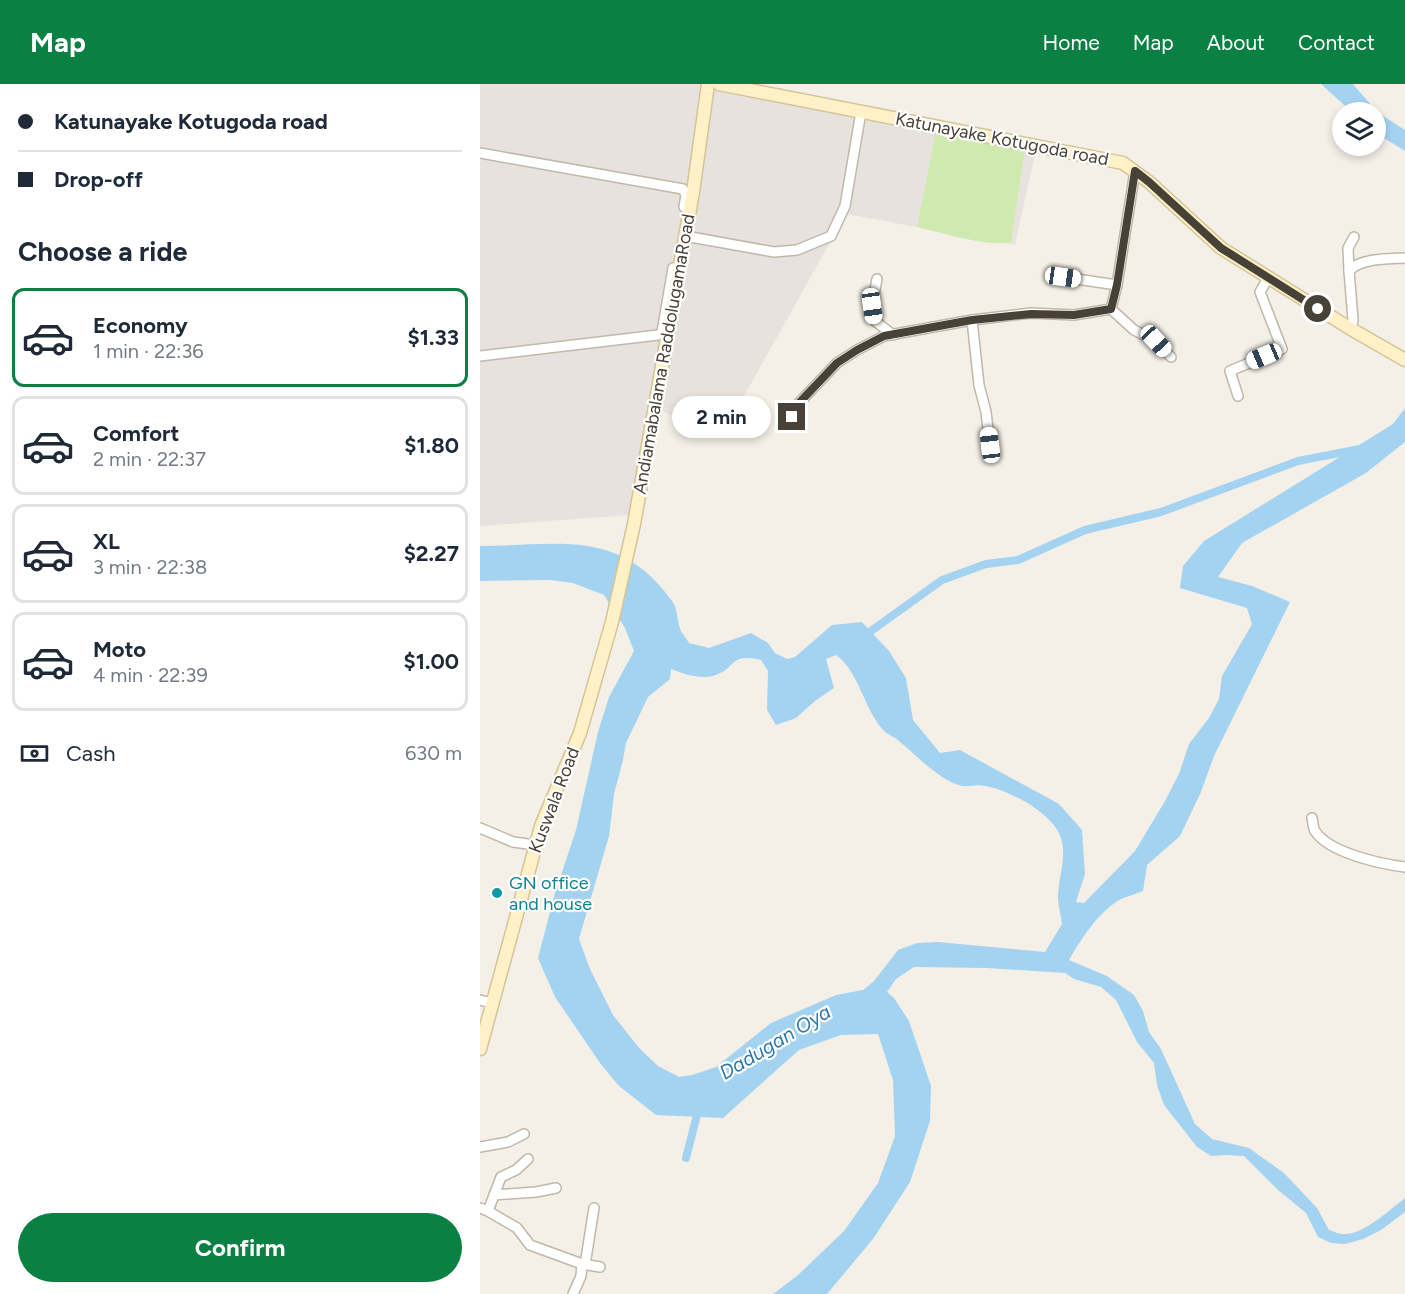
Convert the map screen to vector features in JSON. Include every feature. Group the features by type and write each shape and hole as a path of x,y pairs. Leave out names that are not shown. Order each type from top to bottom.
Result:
{"street":[{"name":"Andiamabalama RaddolugamaRoad","path":"612,622 634,524 693,192 708,84"},
{"name":"Katunayake Kotugoda road","path":"719,84 1123,163 1149,182 1221,248 1351,330 1405,360"},
{"path":"685,236 774,252 797,250 831,236 845,206 861,112"},
{"path":"480,153 683,189 686,195 662,332 658,335 480,356"},
{"path":"1111,309 1135,171"},
{"path":"1351,330 1353,320 1348,248 1354,237"},
{"path":"1349,271 1353,266 1383,259 1405,258"},
{"path":"1063,277 1117,285"},
{"path":"1238,396 1230,371 1282,349 1260,292 1268,278"},
{"path":"877,279 872,306 874,321 893,335"},
{"path":"792,417 799,403 837,363 884,336 972,320 1031,314 1074,315 1111,309"},
{"path":"1111,309 1134,330 1156,341 1171,357"},
{"path":"972,320 979,386 987,412 990,445"},
{"name":"Kuswala Road","path":"480,1049 486,1001 553,793 580,733 612,622"},
{"path":"1312,818 1314,830 1327,843 1350,854 1405,867"},
{"path":"480,828 513,842 536,845"},
{"path":"480,1147 508,1142 524,1134"},
{"path":"528,1159 516,1170 501,1177 494,1195 484,1210 517,1228 530,1245 583,1264 600,1267"},
{"path":"494,1195 556,1188"},
{"path":"573,1294 581,1276 594,1208"}],"shaded area":[{"path":"480,84 700,84 1036,149 1015,245 846,214 721,437 654,408 630,515 480,526"}],"green space":[{"path":"935,135 1025,149 1011,242 978,241 917,227"}],"water":[{"path":"1321,84 1353,84 1368,102 1341,102"},
{"path":"1386,118 1405,130 1405,151 1386,139"},
{"name":"Dadugan Oya","path":"1405,408 1405,442 1366,473 1242,543 1218,577 1252,586 1290,602 1214,756 1201,792 1180,836 1147,865 1143,891 1121,899 1105,911 1085,934 1069,960 1107,976 1134,995 1143,1011 1149,1032 1161,1049 1195,1124 1212,1139 1249,1148 1284,1173 1317,1208 1329,1230 1343,1234 1359,1231 1405,1198 1405,1212 1381,1230 1363,1239 1345,1244 1331,1243 1318,1237 1306,1213 1278,1190 1244,1156 1211,1156 1197,1147 1164,1105 1157,1085 1154,1063 1137,1042 1116,1000 1101,987 1074,979 1065,973 987,968 914,967 896,979 887,992 894,998 909,1021 931,1086 930,1121 910,1182 873,1239 827,1294 773,1294 797,1276 844,1231 878,1183 895,1136 893,1080 878,1034 841,1035 799,1050 723,1118 656,1115 619,1086 600,1063 555,997 538,958 555,893 576,830 598,732 609,697 634,651 625,628 604,595 573,583 550,580 480,581 480,546 561,544 609,551 631,561 652,577 674,604 681,631 689,643 709,648 751,633 768,643 775,653 787,659 795,657 832,625 862,622 889,651 906,678 913,720 940,753 960,750 1059,804 1082,830 1085,874 1076,902 1084,903 1135,851 1179,774 1189,744 1209,718 1219,699 1222,676 1252,624 1247,608 1180,588 1183,566 1204,541 1393,424","holes":["836,655 844,662 871,713 884,731 929,767 945,779 962,786 982,785 1006,792 1029,804 1049,820 1061,838 1063,846 1058,897 1062,924 1045,952 938,942 917,943 898,950 874,981 863,990 836,995 771,1023 716,1067 679,1077 658,1066 640,1049 613,1015 590,969 579,939 609,836 614,794 626,743 648,697 670,679 671,669 690,675 710,677 724,671 739,659 761,660 768,671 767,710 776,725 796,718 834,688 826,659"]}],"waterway":[{"path":"864,636 942,580 986,564 1018,560 1085,530 1161,512 1298,461 1360,449"},
{"path":"686,1158 699,1107"}],"place":[{"name":"GN office and house","path":"497,893"}],"route":[{"path":"792,417 799,403 837,363 884,336 972,320 1031,314 1074,315 1111,309 1135,171 1221,248 1318,309"}]}
